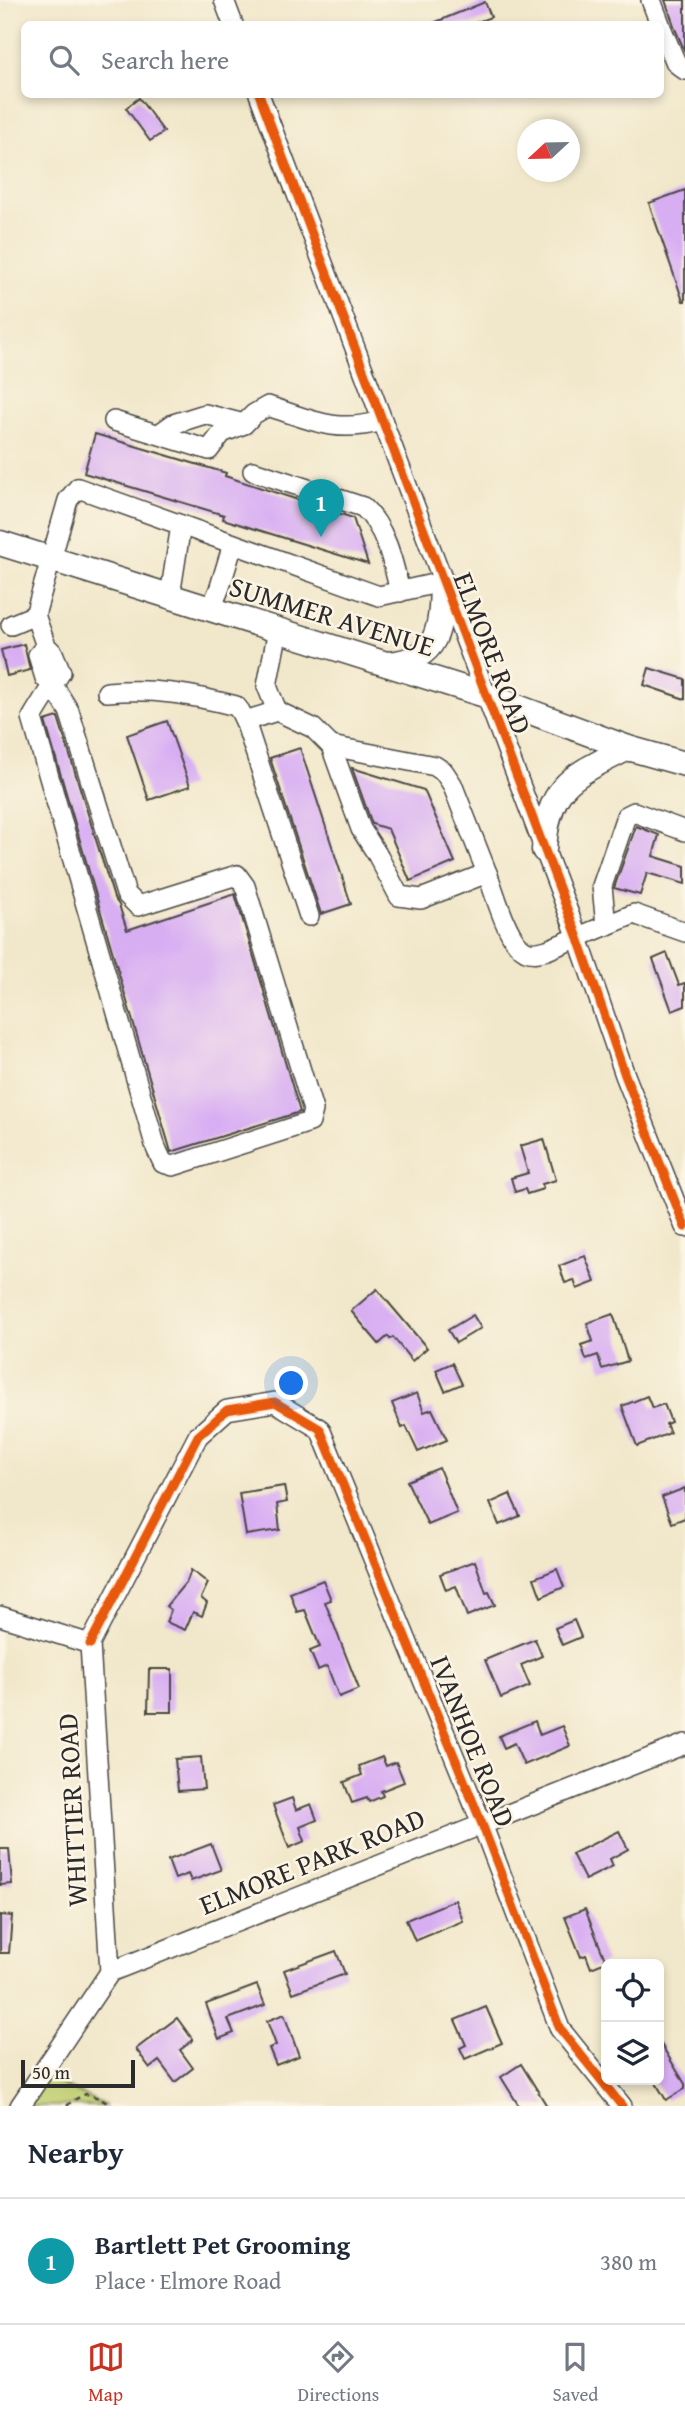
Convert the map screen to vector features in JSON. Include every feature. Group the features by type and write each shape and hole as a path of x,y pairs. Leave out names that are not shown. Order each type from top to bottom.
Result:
{"main road":[{"name":"SUMMER AVENUE","path":"0,543 485,695 628,748 685,764"},
{"path":"386,664 401,663 412,658 436,638 441,623 442,582"},
{"path":"544,850 550,809 564,786 584,770 628,748"}],"street":[{"path":"224,0 232,21"},
{"path":"651,0 659,21"},
{"path":"664,34 676,63 685,70"},
{"name":"ELMORE ROAD","path":"260,98 578,937 625,1075 685,1227"},
{"path":"114,421 209,450 222,433 244,424 268,406 329,426 359,428 382,422"},
{"path":"159,435 173,424 205,414 244,424"},
{"path":"253,471 363,506 373,516 388,547 400,593"},
{"path":"53,685 69,711 127,894 138,906 237,875 244,886 313,1110 310,1122 173,1166 163,1163 156,1148 32,718 61,672 53,653 46,646 35,615 68,500 78,488 379,596 442,582"},
{"path":"170,596 181,525"},
{"path":"211,609 233,544"},
{"path":"11,625 35,615"},
{"path":"278,630 267,686 277,710 313,728 331,746 361,829 399,897 421,899 487,873"},
{"path":"107,692 135,690 187,693 236,706 245,721 309,916"},
{"path":"245,721 277,710"},
{"path":"331,746 435,766 444,772 452,783 513,939 523,950 532,953 547,950 634,914 685,932"},
{"path":"606,926 603,886 626,816 635,813 685,831"},
{"name":"IVANHOE ROAD","path":"90,1644 198,1436 227,1410 275,1402 320,1429 482,1824 560,2028 622,2106"},
{"path":"0,1616 90,1644"},
{"name":"WHITTIER ROAD","path":"90,1644 110,1972"},
{"name":"ELMORE PARK ROAD","path":"110,1972 685,1744"},
{"path":"20,2106 110,1972"}],"path":[{"path":"67,2106 86,2094 112,2106"}],"green space":[{"path":"41,2075 106,2106 20,2106"}],"building":[{"path":"665,0 685,0 685,52 676,31"},
{"path":"485,2 491,17 480,21 438,21"},
{"path":"139,98 164,132 150,141 126,108"},
{"path":"685,190 685,301 683,301 649,203"},
{"path":"95,434 226,473 225,476 353,518 368,564 223,519 224,515 84,473"},
{"path":"24,644 30,670 7,676 1,650"},
{"path":"649,668 685,679 685,699 644,685"},
{"path":"58,717 114,898 127,930 235,894 300,1112 171,1152 45,721"},
{"path":"167,721 190,786 149,800 127,735"},
{"path":"300,748 351,904 321,914 270,758"},
{"path":"352,768 424,790 455,862 410,881 388,829 372,824"},
{"path":"636,826 659,835 653,856 685,866 685,884 647,873 640,895 614,888"},
{"path":"667,953 679,985 685,983 685,1006 672,1011 653,959"},
{"path":"544,1139 556,1180 542,1184 543,1189 527,1194 525,1189 515,1192 511,1178 528,1173 520,1146"},
{"path":"585,1256 595,1282 577,1289 574,1280 565,1283 559,1266"},
{"path":"377,1289 427,1348 412,1361 393,1337 390,1339 388,1336 379,1344 351,1311"},
{"path":"613,1314 628,1361 602,1369 598,1355 586,1359 581,1345 593,1341 587,1323"},
{"path":"473,1315 481,1328 456,1343 448,1330"},
{"path":"452,1363 462,1384 445,1391 436,1370"},
{"path":"417,1393 424,1412 432,1409 447,1440 418,1452 406,1426 402,1428 392,1403"},
{"path":"647,1396 652,1408 664,1404 671,1422 666,1424 670,1433 637,1446 622,1406"},
{"path":"439,1468 457,1513 428,1525 407,1481"},
{"path":"284,1486 287,1502 277,1504 280,1530 246,1535 239,1493"},
{"path":"685,1488 685,1518 672,1523 662,1497"},
{"path":"510,1494 520,1516 499,1525 490,1503"},
{"path":"475,1561 486,1593 489,1592 495,1605 467,1616 456,1586 446,1590 440,1574"},
{"path":"557,1569 564,1587 541,1597 534,1578"},
{"path":"191,1570 208,1583 201,1598 207,1603 202,1616 193,1612 185,1630 166,1622 171,1610 166,1606 187,1581"},
{"path":"323,1580 331,1600 325,1602 359,1689 339,1697 327,1666 318,1670 310,1651 320,1647 305,1610 297,1612 290,1593"},
{"path":"574,1620 581,1637 562,1645 555,1628"},
{"path":"535,1639 542,1656 521,1665 530,1686 501,1698 485,1660"},
{"path":"149,1669 172,1669 172,1712 148,1712"},
{"path":"535,1721 540,1735 562,1726 570,1746 524,1765 514,1743 504,1748 499,1736"},
{"path":"201,1757 204,1789 178,1791 175,1759"},
{"path":"382,1757 386,1766 396,1762 404,1782 381,1791 383,1796 369,1802 367,1798 352,1803 344,1782 362,1775 359,1766"},
{"path":"292,1798 296,1810 311,1804 317,1820 300,1827 305,1841 289,1848 273,1805"},
{"path":"619,1831 628,1849 610,1859 613,1866 585,1880 572,1854"},
{"path":"211,1844 221,1870 191,1881 188,1874 175,1879 168,1860"},
{"path":"0,1849 9,1849 12,1884 0,1885"},
{"path":"455,1900 463,1921 415,1941 406,1920"},
{"path":"585,1909 605,1959 601,1959 601,1964 591,1968 586,1955 581,1957 565,1917"},
{"path":"0,1915 12,1916 9,1953 0,1953"},
{"path":"336,1951 345,1974 293,1993 284,1970"},
{"path":"257,1985 265,2005 228,2019 234,2033 219,2039 206,2004"},
{"path":"486,2007 502,2043 465,2059 460,2048 466,2045 455,2020"},
{"path":"284,2014 299,2056 276,2065 269,2048 276,2045 267,2021"},
{"path":"177,2018 193,2040 180,2050 193,2068 175,2082 159,2061 150,2068 136,2049"},
{"path":"664,2049 685,2084 685,2089 666,2100 657,2085 664,2085"},
{"path":"521,2064 547,2106 519,2106 501,2077"}],"cycle path":[{"path":"261,98 578,938 625,1075 685,1227"},
{"path":"90,1644 198,1436 227,1410 275,1402 320,1429 482,1824 560,2029 622,2106"}],"place":[{"name":"Bartlett Pet Grooming","path":"321,537"}]}
